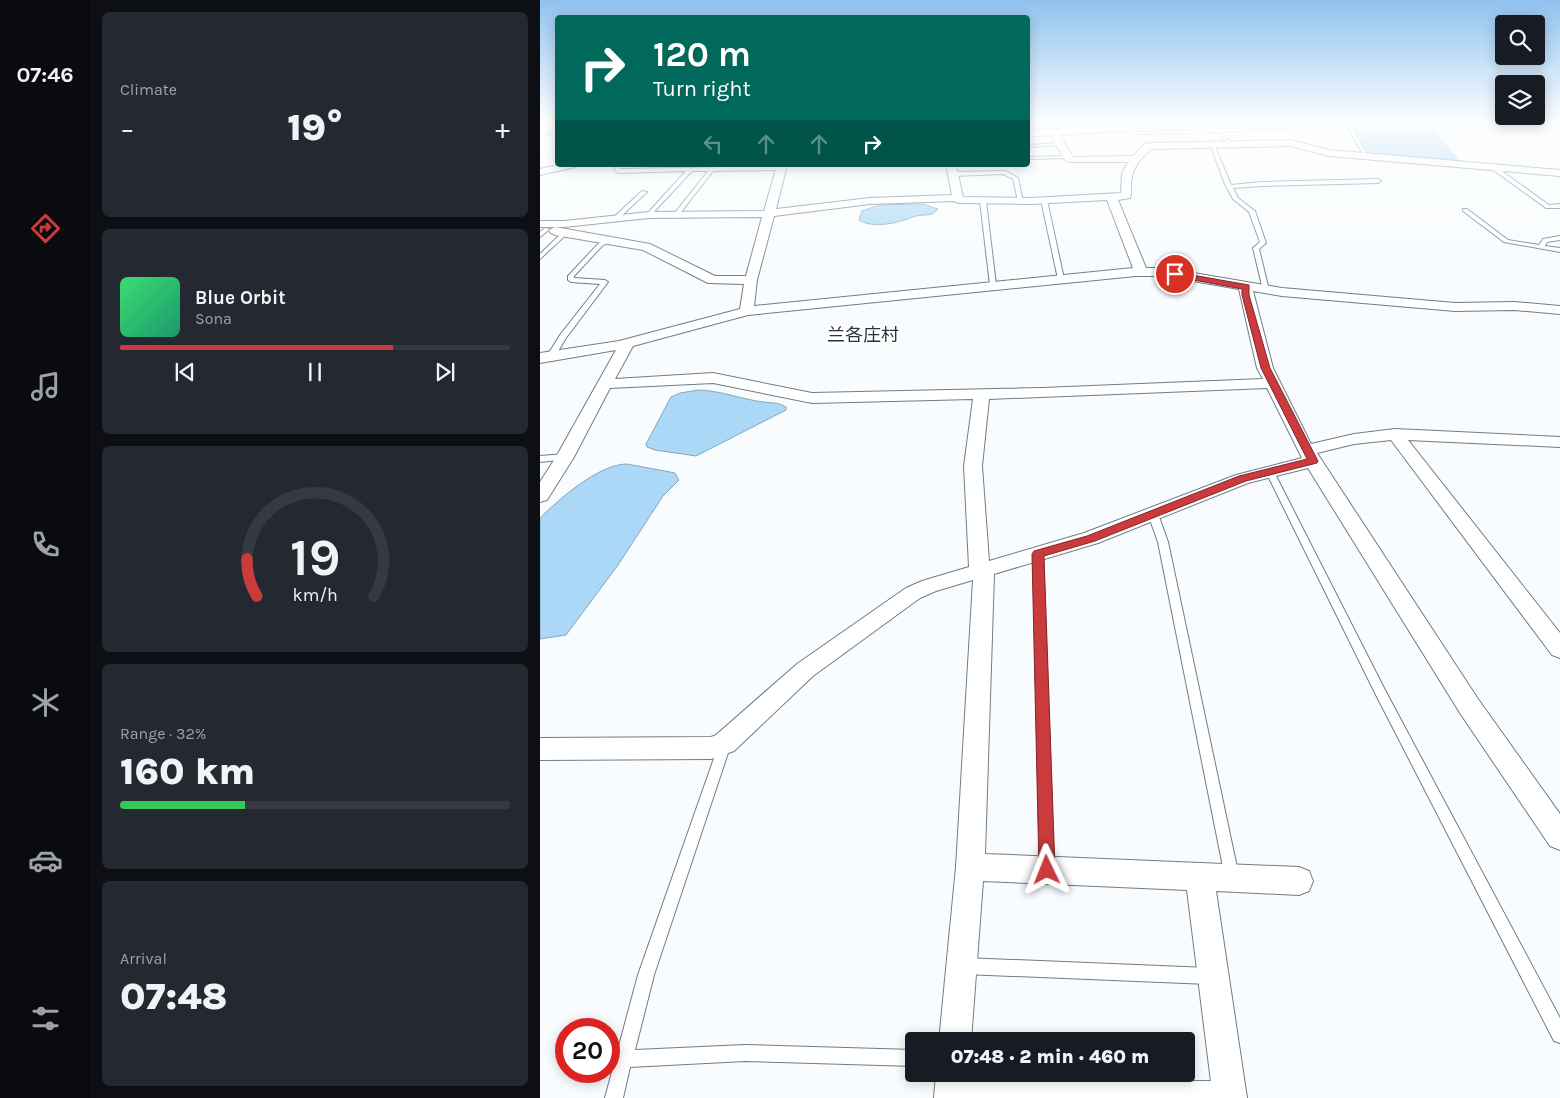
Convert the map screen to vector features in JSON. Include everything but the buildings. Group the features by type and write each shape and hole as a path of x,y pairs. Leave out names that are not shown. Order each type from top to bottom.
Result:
{"street":[{"path":"746,311 751,280 780,174"},
{"path":"953,174 958,198"},
{"path":"545,228 649,215 769,214 870,201 958,198 958,200 983,202 1126,196 1126,174"},
{"path":"1111,197 1141,272"},
{"path":"545,228 652,249 713,280 751,280"},
{"path":"546,357 626,344 746,311 993,285 1141,272 1164,272 1266,290 1455,307 1514,306 1560,310"},
{"path":"1246,287 1246,295 1265,368 1310,455 1469,706 1560,836"},
{"path":"540,496 565,457 626,344"},
{"path":"605,384 719,378 812,398 982,394 1273,383"},
{"path":"956,1032 970,867 981,571 974,466 982,394"},
{"path":"1395,434 1560,650"},
{"path":"540,749 711,748 725,743 805,670 913,594 929,586 1091,538 1242,479 1270,472 1354,439 1395,434 1560,442"},
{"path":"970,867 1299,880"},
{"path":"1199,876 1229,1094"}],"lane":[{"path":"649,215 686,174"},
{"path":"676,215 708,174"},
{"path":"1009,174 1015,178 1021,201"},
{"path":"1225,174 1236,199 1252,211 1263,243 1256,248 1266,290"},
{"path":"1503,174 1548,207 1560,206"},
{"path":"1230,187 1271,184 1378,182"},
{"path":"616,218 644,192"},
{"path":"1044,200 1061,279"},
{"path":"983,202 993,285"},
{"path":"1465,210 1506,241 1560,250"},
{"path":"540,257 565,232"},
{"path":"1541,247 1545,240 1560,238"},
{"path":"546,357 605,282 576,281 571,280 571,276 607,241"},
{"path":"540,459 565,457"},
{"path":"1270,472 1380,693 1560,1035"},
{"path":"1153,514 1163,542 1232,878"},
{"path":"1038,554 1047,870"},
{"path":"614,1098 646,975 725,743"},
{"path":"962,966 1213,976"},
{"path":"625,1059 745,1053 905,1058"},
{"path":"952,1088 1229,1094"}],"shaded area":[{"path":"923,204 938,209 930,214 886,224 871,224 859,220 862,211 880,205"},
{"path":"699,390 755,401 777,403 786,407 786,410 696,456 655,450 647,447 646,444 671,397 680,393"},
{"path":"627,464 675,473 679,480 663,496 618,565 566,635 540,639 540,518 568,493 592,476 604,470"}],"district":[{"name":"兰各庄村","path":"863,335"}],"route":[{"path":"1047,870 1038,554 1091,538 1242,479 1313,461 1265,368 1246,295 1246,287 1175,274"}]}
